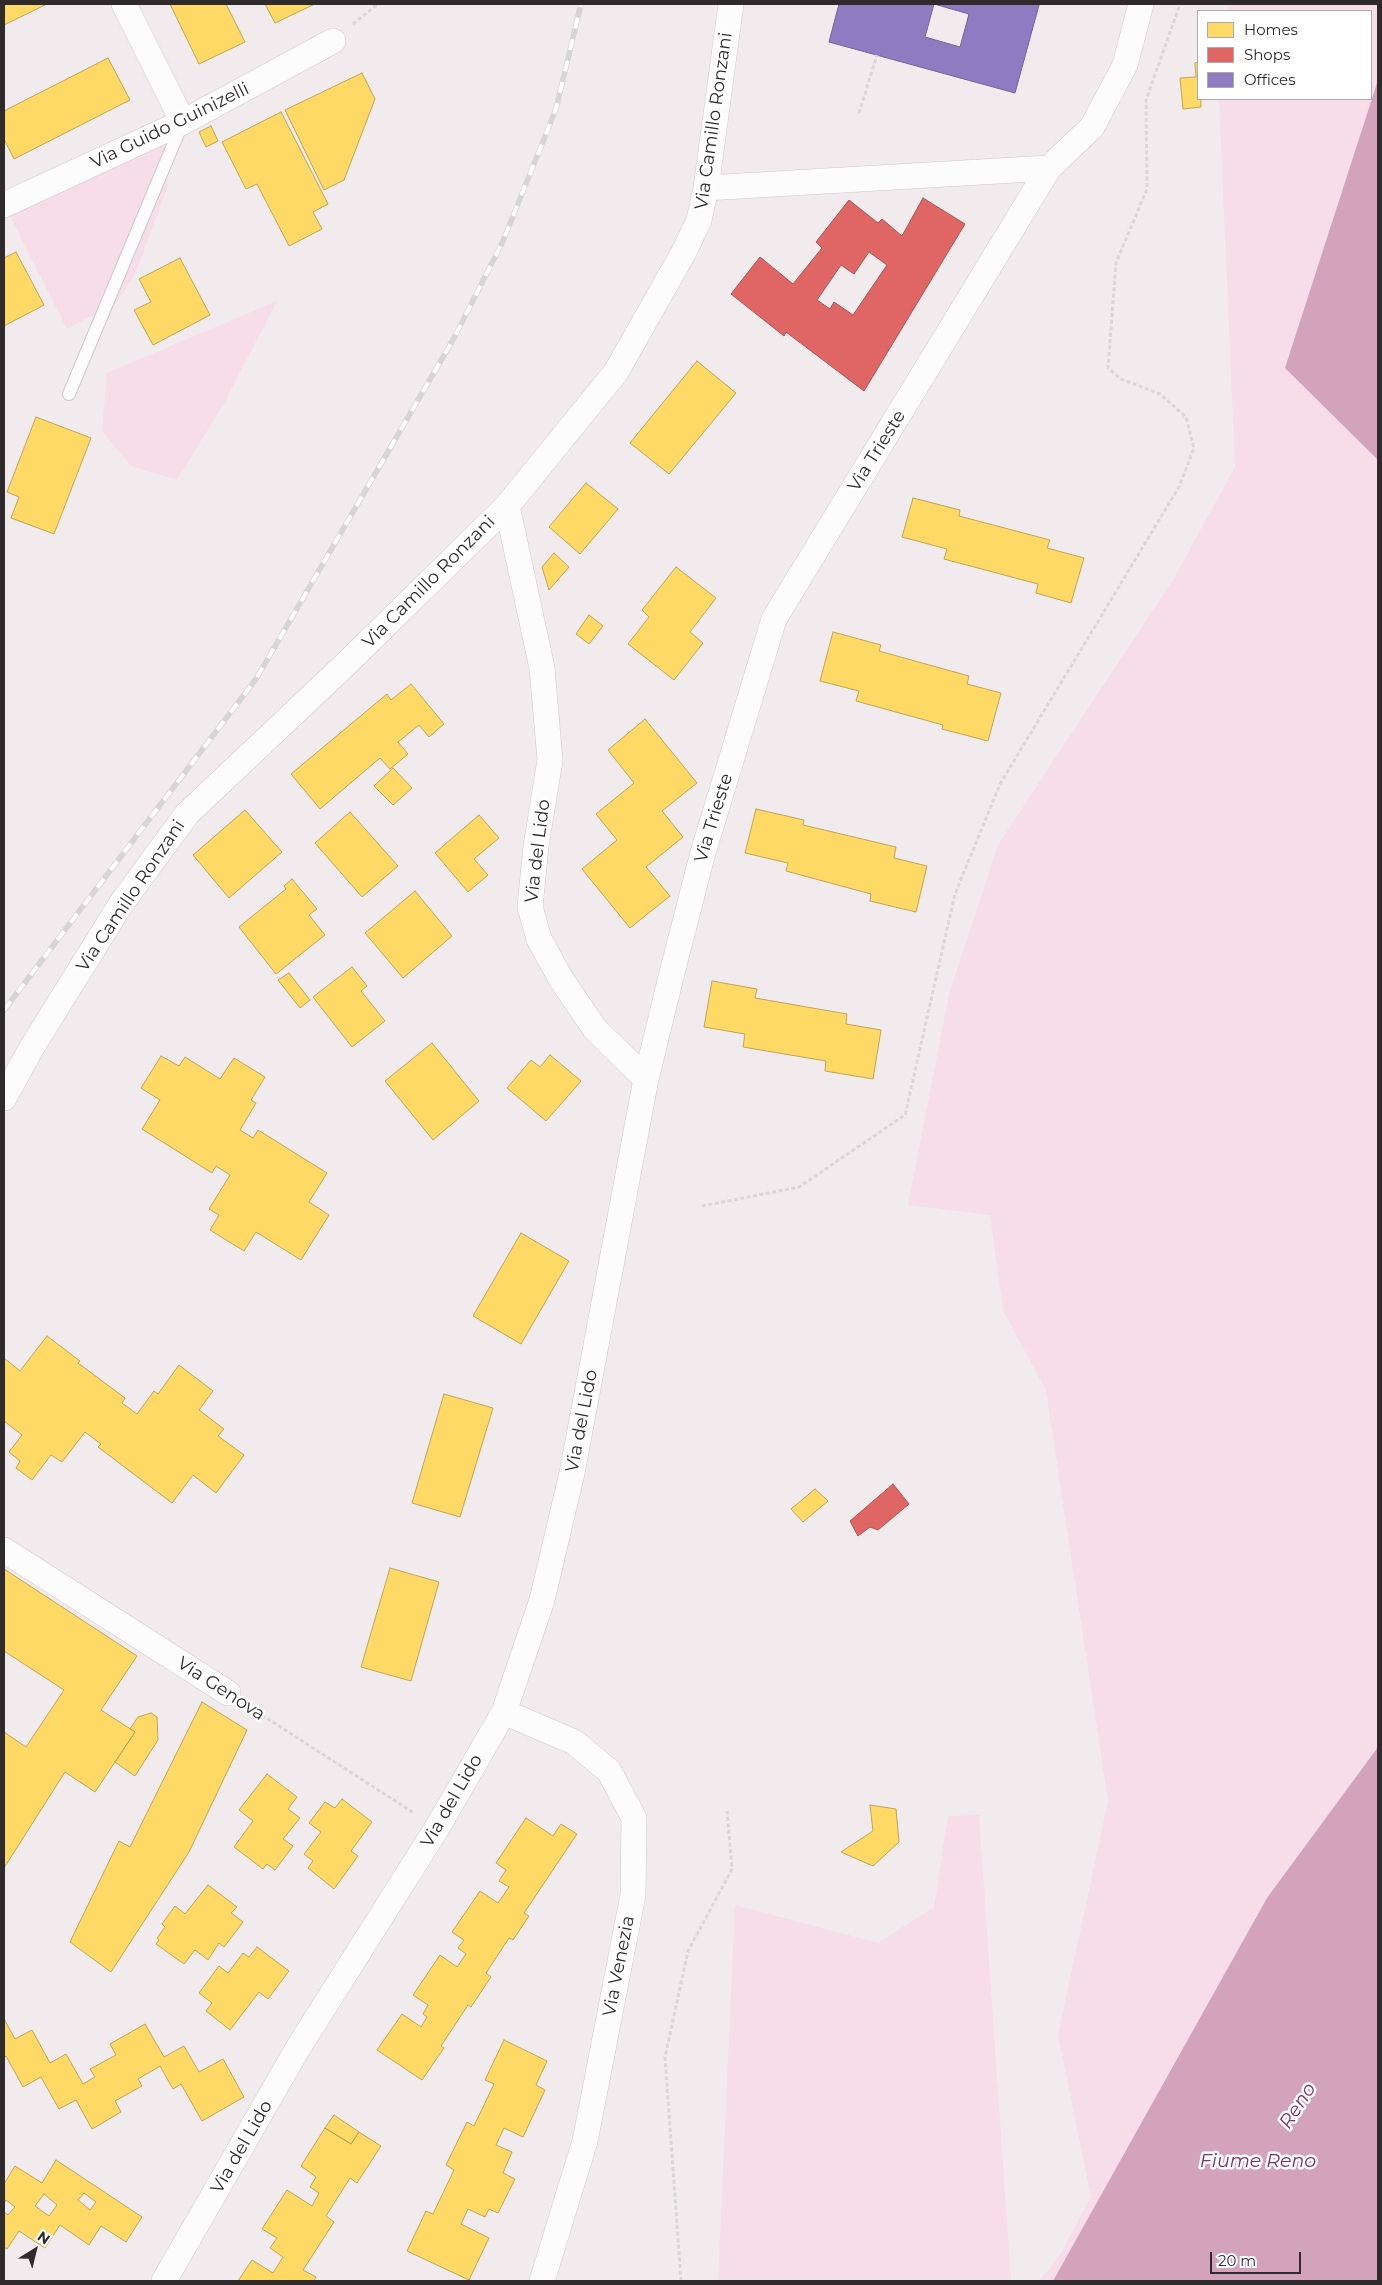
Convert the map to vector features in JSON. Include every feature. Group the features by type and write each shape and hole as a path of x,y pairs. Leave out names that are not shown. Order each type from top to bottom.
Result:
{"street":[{"path":"124,4 183,122"},
{"name":"Via Camillo Ronzani","path":"4,1098 32,1047 121,904 187,814 347,664 506,506 616,372 685,250 699,220 706,188 731,4"},
{"name":"Via Trieste","path":"646,1079 702,856 774,619 1049,168 1092,127 1125,65 1141,4"},
{"name":"Via Guido Guinizelli","path":"4,205 183,122 334,41"},
{"path":"706,188 1049,168"},
{"name":"Via del Lido","path":"164,2281 298,2048 437,1828 504,1712 542,1600 572,1473 646,1079 595,1029 560,979 539,939 530,907 536,846 550,760 542,668 506,506"},
{"name":"Via Genova","path":"4,1550 228,1693"},
{"name":"Via Venezia","path":"504,1712 574,1742 609,1771 634,1818 633,1895 585,2141 542,2281"}],"lane":[{"path":"69,394 183,122"}],"path":[{"path":"702,1206 799,1187 905,1115 955,894 1000,784 1179,487 1194,448 1186,417 1160,394 1122,379 1108,368 1116,263 1147,189 1146,100 1180,4"},
{"path":"860,113 877,55"},
{"name":"Via Genova","path":"228,1693 437,1828"},
{"path":"681,2281 665,2057 688,1951 732,1869 727,1811"}],"shaded area":[{"path":"1228,4 1378,4 1378,2281 1039,2281 1059,2257 1091,2197 1058,2035 1108,1801 1046,1391 1003,1310 990,1215 908,1205 949,994 998,845 1174,578 1235,467 1219,100 1372,100 1372,10 1227,10"},
{"path":"164,141 168,186 135,274 117,302 67,329 10,216"},
{"path":"277,301 223,405 177,480 131,466 102,431 107,373"},
{"path":"979,1815 1011,2281 718,2281 735,1905 878,1943 934,1907 948,1816"}],"water":[{"path":"1378,80 1378,460 1285,368"},
{"name":"Fiume Reno","path":"1378,1747 1378,2281 1053,2281 1267,1898"}],"building: Homes":[{"path":"4,4 47,4 4,25"},
{"path":"170,4 226,4 245,42 199,64"},
{"path":"265,4 315,4 275,23"},
{"path":"108,58 130,100 14,159 4,139 4,111"},
{"path":"1197,62 1197,100 1201,100 1201,107 1183,109 1180,78 1196,77 1195,63"},
{"path":"362,73 375,99 344,180 324,190 285,110"},
{"path":"281,112 328,204 313,212 322,229 289,246 257,184 246,189 222,142"},
{"path":"211,126 218,141 206,147 199,132"},
{"path":"16,252 44,305 4,326 4,258"},
{"path":"180,258 210,315 153,345 134,310 151,302 139,279"},
{"path":"697,361 736,393 669,474 630,443"},
{"path":"36,417 91,438 54,534 11,518 19,497 7,492"},
{"path":"586,483 618,509 580,554 549,527"},
{"path":"913,498 960,510 959,516 1050,540 1047,548 1084,558 1071,603 1036,593 1038,584 944,559 947,549 902,537"},
{"path":"554,553 569,567 549,590 542,567"},
{"path":"676,567 716,598 690,632 703,643 674,680 628,644 649,617 642,610"},
{"path":"589,615 603,626 589,644 576,634"},
{"path":"833,632 881,645 879,651 969,676 967,684 1001,693 988,741 942,729 943,725 856,701 859,691 820,681"},
{"path":"411,684 444,724 429,737 419,725 398,742 408,754 390,769 380,758 320,809 291,774 387,694 391,700"},
{"path":"645,719 697,783 662,811 683,837 646,867 670,896 630,928 582,869 617,840 596,814 634,783 608,750"},
{"path":"393,768 412,788 393,805 374,786"},
{"path":"756,809 804,820 803,825 896,847 894,858 927,866 916,912 870,901 871,894 786,871 788,863 745,853"},
{"path":"245,810 282,852 229,898 193,855"},
{"path":"350,812 398,866 362,897 315,843"},
{"path":"479,815 499,838 474,859 488,875 468,892 435,853"},
{"path":"292,879 317,909 309,915 325,935 276,974 239,927 286,889 284,886"},
{"path":"415,891 452,936 403,978 365,933"},
{"path":"352,967 367,986 361,991 385,1021 352,1047 313,997"},
{"path":"289,973 310,1000 300,1008 278,980"},
{"path":"712,981 757,989 755,998 847,1014 846,1024 881,1030 873,1079 825,1071 826,1061 743,1047 745,1034 704,1027"},
{"path":"432,1043 479,1101 433,1140 385,1081"},
{"path":"550,1055 581,1081 546,1121 507,1088 531,1060 540,1067"},
{"path":"161,1056 179,1066 185,1057 220,1079 234,1058 265,1077 251,1100 256,1103 240,1130 253,1138 258,1130 327,1173 309,1202 329,1215 301,1260 256,1232 244,1251 210,1230 219,1215 209,1209 230,1175 216,1166 212,1173 142,1129 160,1100 141,1088"},
{"path":"521,1233 569,1261 521,1344 473,1316"},
{"path":"47,1336 80,1361 78,1363 125,1398 122,1403 137,1414 154,1391 158,1394 179,1365 213,1391 199,1410 224,1429 218,1436 244,1455 216,1493 193,1475 172,1503 98,1447 101,1444 85,1432 62,1462 51,1455 32,1480 16,1468 20,1461 9,1452 22,1435 4,1421 4,1358 20,1371"},
{"path":"444,1394 493,1408 460,1517 412,1503"},
{"path":"815,1489 828,1501 803,1522 791,1509"},
{"path":"390,1568 439,1582 411,1681 361,1667"},
{"path":"4,1569 137,1656 101,1710 135,1732 95,1792 65,1772 4,1868 4,1732 26,1747 64,1690 4,1651"},
{"path":"202,1702 247,1730 189,1852 111,1972 70,1942 119,1841 130,1847"},
{"path":"151,1713 157,1717 158,1740 135,1776 115,1762 135,1732 130,1729 138,1717"},
{"path":"267,1774 297,1797 288,1809 300,1818 283,1839 293,1846 275,1870 267,1864 263,1869 234,1847 253,1821 239,1810"},
{"path":"342,1799 372,1822 351,1851 358,1856 334,1889 308,1868 313,1861 304,1854 321,1832 309,1823 325,1802 335,1808"},
{"path":"870,1805 896,1809 899,1842 873,1866 841,1852 873,1831"},
{"path":"526,1818 553,1836 561,1824 577,1834 524,1913 529,1916 513,1940 509,1938 486,1973 491,1977 471,2007 468,2005 441,2046 444,2048 422,2080 377,2050 402,2014 421,2027 427,2017 423,2014 428,2005 413,1995 440,1955 457,1967 466,1954 458,1948 464,1940 452,1932 480,1891 498,1903 509,1887 499,1881 506,1870 496,1863"},
{"path":"208,1885 237,1907 231,1913 243,1922 224,1947 219,1943 208,1960 195,1950 184,1964 156,1944 159,1940 157,1938 165,1927 162,1924 175,1906 185,1914"},
{"path":"257,1947 289,1971 268,1999 259,1992 230,2030 206,2011 212,2003 199,1993 219,1966 228,1973 243,1953 249,1957"},
{"path":"4,2019 15,2039 32,2030 50,2063 66,2054 83,2084 95,2077 90,2069 116,2055 110,2044 145,2024 164,2057 184,2046 199,2072 223,2059 244,2097 202,2121 181,2084 173,2089 160,2066 138,2079 142,2086 115,2101 121,2112 92,2129 76,2100 59,2109 41,2077 23,2087 6,2056 4,2058"},
{"path":"504,2040 547,2061 536,2085 545,2090 523,2137 504,2128 496,2145 512,2152 503,2173 515,2179 498,2213 489,2209 485,2217 468,2209 461,2224 489,2238 469,2280 407,2251 426,2211 433,2214 454,2170 446,2165 467,2122 474,2126 494,2084 485,2080"},
{"path":"334,2115 359,2132 351,2144 325,2128"},
{"path":"325,2128 351,2144 359,2132 381,2146 357,2183 350,2178 326,2216 334,2222 303,2270 316,2277 314,2281 238,2281 252,2260 273,2273 283,2257 270,2248 277,2238 262,2229 287,2190 312,2206 319,2193 310,2187 316,2177 301,2166"},
{"path":"56,2160 142,2217 126,2242 101,2226 89,2245 60,2225 45,2248 19,2231 7,2249 4,2247 4,2212 8,2215 15,2207 6,2200 4,2203 4,2184 15,2166 42,2183","holes":["84,2193 96,2202 90,2210 78,2200","44,2194 57,2205 49,2216 35,2206"]}],"building: Shops":[{"path":"923,198 965,224 864,391 786,332 784,336 731,294 760,257 793,284 822,248 816,242 849,200 878,223 882,219 902,236","holes":["869,252 887,265 853,315 834,302 830,309 817,300 841,265 854,274"]},
{"path":"893,1484 909,1504 878,1530 870,1527 858,1536 850,1521"}],"building: Offices":[{"path":"839,4 934,4 1036,4 1039,5 1015,93 829,42","holes":["934,4 969,14 960,47 925,37"]}],"railway":[{"path":"4,1010 256,679 454,338 503,241 556,109 581,4"}],"water label":[{"name":"Reno","path":"1298,2106"}]}
